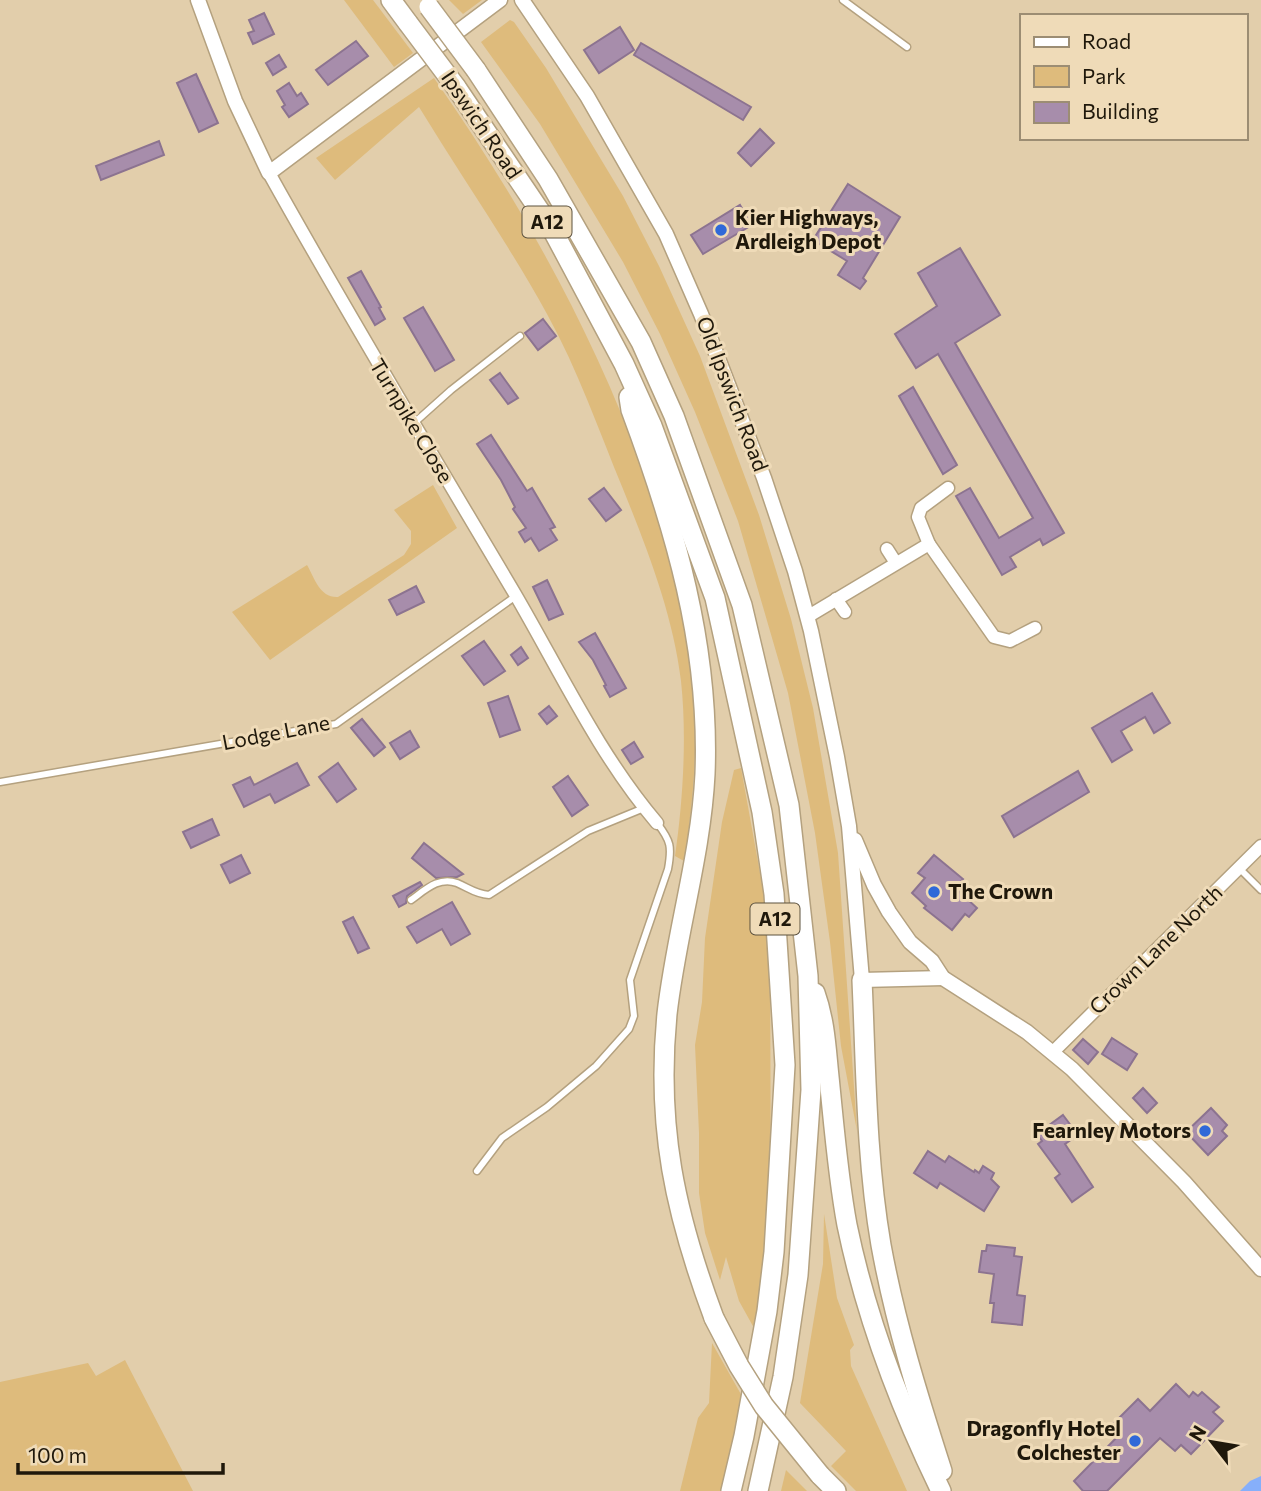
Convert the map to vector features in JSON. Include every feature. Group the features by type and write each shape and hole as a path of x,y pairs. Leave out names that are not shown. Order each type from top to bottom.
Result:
{"highway":[{"name":"Ipswich Road","path":"391,0 457,86 552,229 624,364"},
{"name":"Ipswich Road","path":"426,4 477,70 548,178 641,342 674,416 742,606 789,805 808,976"},
{"name":"A12","path":"624,364 631,410 653,471 690,595 703,676 703,798 667,1013 664,1107 666,1141 676,1197 693,1261 714,1318 764,1406 836,1491"},
{"name":"A12","path":"624,364 652,426 715,598 762,813 774,894 785,1065 774,1252 756,1378 731,1491"},
{"name":"A12","path":"758,1491 783,1377 798,1275 811,1090 808,976"},
{"name":"A12","path":"808,976 823,1016 848,1225 873,1326 916,1439 941,1491"},
{"path":"862,980 872,1177 881,1244 905,1355 948,1491"}],"street":[{"name":"Turnpike Close","path":"198,0 226,80 269,173 609,757 632,794 657,823"},
{"path":"269,173 500,0"},
{"name":"Old Ipswich Road","path":"522,0 587,96 666,234 740,410 795,571 828,707 849,826 862,980"},
{"path":"948,488 921,508 918,517 929,544 986,630 994,637 1010,641 1035,628"},
{"path":"807,617 929,544"},
{"path":"887,549 896,563"},
{"path":"836,599 845,612"},
{"name":"Old Ipswich Road","path":"849,826 888,912 910,942 932,961 943,978 1019,1027 1072,1069 1184,1182 1261,1269"},
{"name":"Crown Lane North","path":"1052,1053 1261,846"},
{"path":"862,980 943,978"}],"lane":[{"path":"843,0 907,47"},
{"path":"413,424 451,390 520,336"},
{"name":"Lodge Lane","path":"0,782 336,724 516,596"},
{"path":"411,900 438,881 457,883 469,891 489,895 588,831 644,807"},
{"path":"477,1171 502,1138 547,1107 596,1066 629,1029 634,1016 630,980 671,853 671,844 657,823"},
{"path":"1240,869 1261,890"}],"green space":[{"path":"344,0 373,0 413,53 394,67"},
{"path":"449,0 482,0 463,14"},
{"path":"510,20 546,68 623,196 659,266 700,356 759,515 791,619 813,708 838,853 857,1131 841,1046 815,833 788,693 738,521 695,412 660,334 623,262 540,124 481,42"},
{"path":"434,78 524,218 577,316 623,418 664,532 686,617 695,695 694,778 684,861 675,856 682,791 684,724 681,681 672,632 641,536 588,401 558,335 516,261 419,107 335,180 316,158"},
{"path":"433,485 457,528 270,660 232,612 307,565 322,591 338,597 404,555 411,544 411,531 394,510"},
{"path":"741,768 770,928 771,1258 759,1337 739,1301 726,1257 720,1280 705,1233 699,1193 695,1045 702,1002 705,938 722,822 734,770"},
{"path":"824,1214 837,1298 854,1345 850,1350 851,1366 907,1491 856,1491 831,1466 846,1451 800,1403 823,1264"},
{"path":"712,1343 747,1405 723,1491 680,1491 698,1418 709,1403"},
{"path":"125,1360 193,1491 0,1491 0,1382 88,1363 96,1376"},
{"path":"786,1470 807,1491 781,1491"}],"water":[{"path":"1261,1476 1261,1491 1240,1491 1250,1481"}],"building":[{"path":"264,13 274,34 253,44 248,33 254,31 249,20"},
{"path":"620,27 634,50 599,73 584,50"},
{"path":"356,41 368,56 328,85 316,70"},
{"path":"641,43 751,107 743,120 634,55"},
{"path":"279,55 286,67 273,75 266,63"},
{"path":"196,74 218,123 199,132 177,83"},
{"path":"289,83 297,96 301,93 308,104 289,117 282,107 285,105 277,91"},
{"path":"760,129 774,143 751,166 738,153"},
{"path":"159,141 164,155 101,180 96,166"},
{"path":"848,184 900,217 863,278 866,281 860,289 838,275 847,261 813,240"},
{"name":"Kier Highways, Ardleigh Depot","path":"740,205 752,225 703,254 691,235"},
{"path":"960,248 1000,315 955,343 1064,533 1043,545 1040,539 1010,557 1016,567 1002,575 956,496 970,488 999,538 1033,518 938,354 916,368 895,334 937,306 918,273"},
{"path":"361,271 385,319 375,325 348,278"},
{"path":"423,307 454,360 435,371 404,318"},
{"path":"543,319 556,336 538,350 525,333"},
{"path":"500,373 518,398 508,404 490,380"},
{"path":"913,387 957,465 943,474 899,396"},
{"path":"491,435 527,491 532,488 555,527 550,529 557,540 539,551 531,538 525,542 519,532 526,528 513,509 515,507 501,480 477,444"},
{"path":"604,488 621,510 606,521 589,499"},
{"path":"547,580 563,614 549,620 533,587"},
{"path":"416,586 424,602 397,615 389,600"},
{"path":"595,633 626,688 610,697 593,660 579,642"},
{"path":"484,641 505,671 484,685 462,656"},
{"path":"521,647 528,658 518,665 511,655"},
{"path":"1152,693 1170,723 1154,733 1145,717 1121,731 1132,750 1112,762 1092,728"},
{"path":"508,696 520,730 500,737 488,703"},
{"path":"549,706 557,716 547,724 539,714"},
{"path":"362,719 385,747 374,756 351,728"},
{"path":"410,731 419,747 400,759 390,743"},
{"path":"634,742 643,757 631,764 622,750"},
{"path":"297,763 309,785 275,803 270,794 244,807 233,785 250,777 254,785"},
{"path":"338,763 356,789 337,802 319,777"},
{"path":"1078,771 1089,792 1014,837 1002,816"},
{"path":"568,776 588,805 572,816 553,787"},
{"path":"212,819 219,835 191,848 183,832"},
{"path":"424,843 463,874 436,878 412,858"},
{"path":"241,855 250,873 230,883 221,865"},
{"name":"The Crown","path":"934,855 963,879 955,888 977,908 969,917 965,914 952,930 924,908 926,906 912,893 925,878 918,873"},
{"path":"420,882 422,885 407,896 406,903 399,907 393,896"},
{"path":"452,902 470,934 451,945 442,929 417,943 407,927"},
{"path":"353,917 369,948 358,953 343,922"},
{"path":"1112,1038 1137,1054 1127,1070 1102,1054"},
{"path":"1083,1039 1098,1052 1088,1064 1073,1050"},
{"path":"1143,1088 1157,1103 1147,1113 1133,1098"},
{"name":"Fearnley Motors","path":"1211,1108 1227,1125 1222,1131 1227,1136 1208,1155 1186,1132"},
{"path":"1063,1115 1078,1135 1065,1144 1093,1187 1072,1202 1055,1178 1060,1174 1038,1144 1042,1141 1037,1134"},
{"path":"928,1151 945,1162 949,1156 974,1172 975,1170 979,1173 983,1166 994,1173 991,1179 999,1187 984,1211 940,1183 937,1188 914,1173"},
{"path":"987,1245 1015,1248 1014,1256 1022,1257 1017,1295 1025,1296 1022,1325 992,1322 994,1303 990,1303 994,1274 979,1272 982,1251 986,1251"},
{"name":"Dragonfly Hotel Colchester","path":"1176,1384 1189,1397 1193,1392 1198,1396 1202,1392 1219,1407 1213,1412 1223,1421 1191,1454 1181,1445 1175,1451 1160,1438 1107,1491 1083,1491 1074,1481 1121,1433 1112,1425 1138,1399 1150,1411"}],"place":[{"name":"Kier Highways, Ardleigh Depot","path":"721,230"},
{"name":"The Crown","path":"934,892"},
{"name":"Fearnley Motors","path":"1205,1131"},
{"name":"Dragonfly Hotel Colchester","path":"1135,1441"}]}
